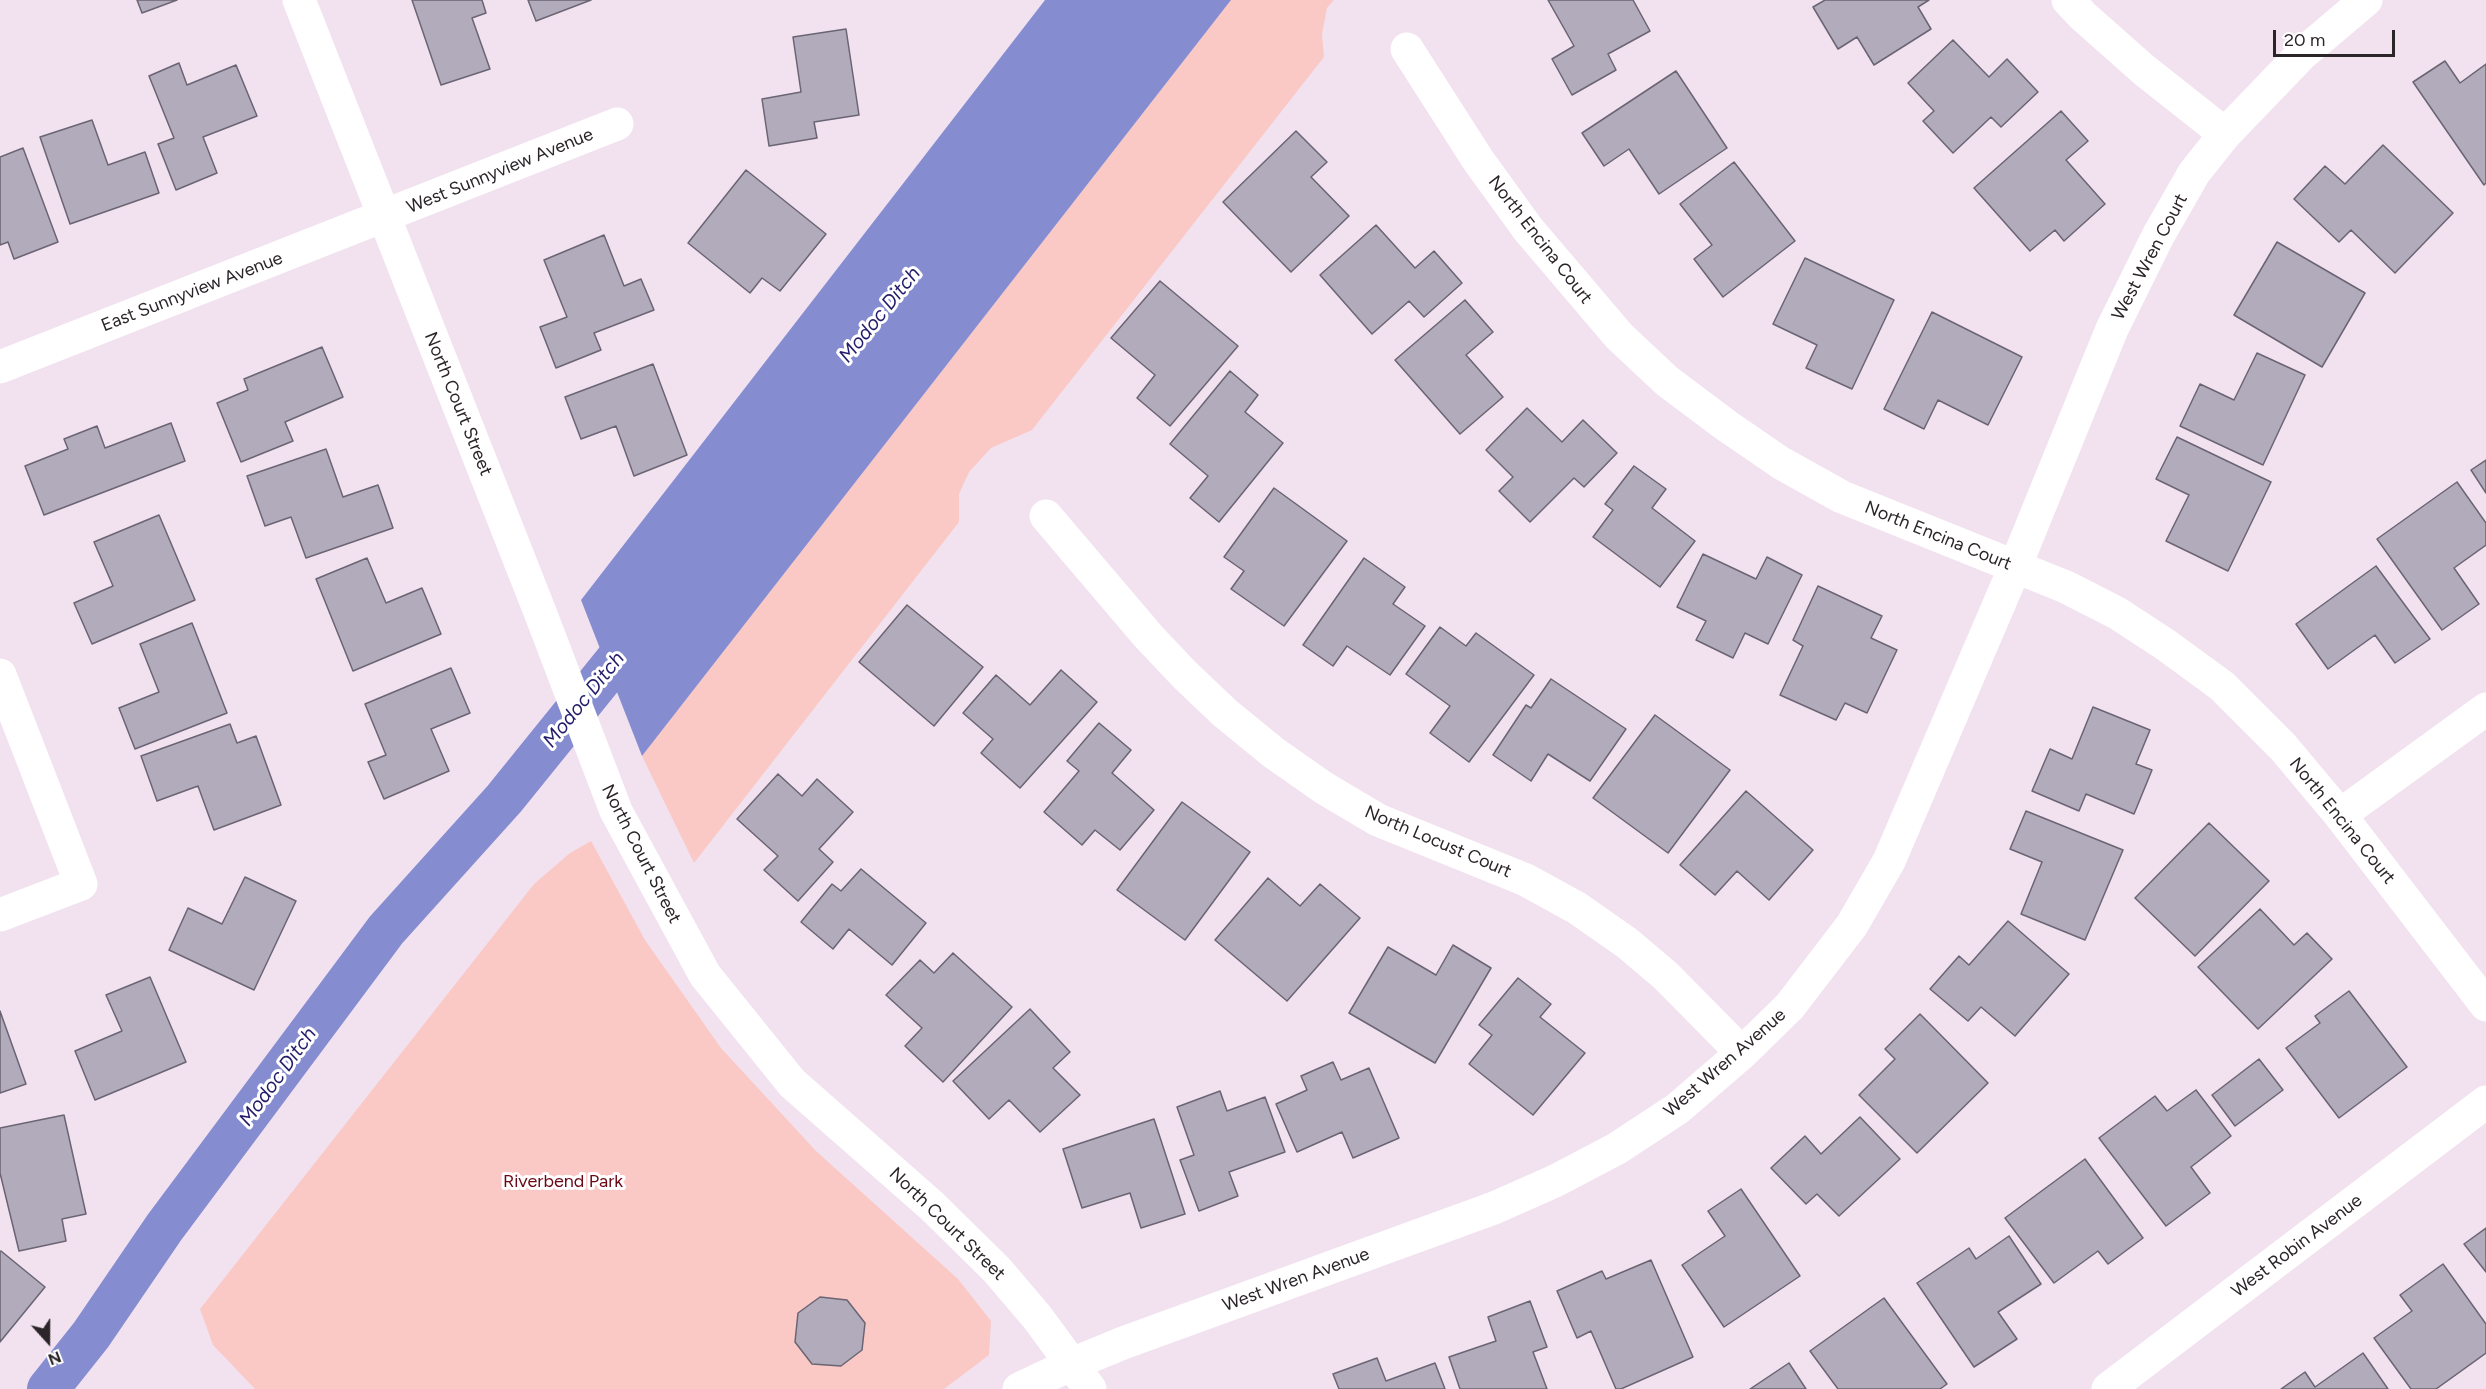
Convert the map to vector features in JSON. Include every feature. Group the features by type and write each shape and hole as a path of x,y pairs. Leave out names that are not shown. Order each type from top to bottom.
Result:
{"street":[{"name":"North Court Street","path":"299,0 540,612 603,780 616,811 705,975 792,1083 932,1206 997,1270 1081,1376"},
{"path":"2068,0 2144,70 2225,134"},
{"name":"West Wren Court","path":"2015,567 2112,329 2158,236 2189,182 2225,134 2301,56 2366,0"},
{"name":"North Encina Court","path":"1407,49 1478,160 1528,229 1619,336 1667,381 1781,463 1842,497 2066,587 2117,613 2222,686 2283,747 2340,815 2486,1005"},
{"name":"West Sunnyview Avenue","path":"383,218 617,124"},
{"name":"East Sunnyview Avenue","path":"0,367 383,218"},
{"name":"North Locust Court","path":"1046,516 1171,660 1225,713 1274,753 1324,788 1378,820 1526,880 1577,908 1627,943 1666,976 1742,1053"},
{"name":"West Wren Avenue","path":"1018,1389 1081,1376 1494,1208 1555,1181 1616,1149 1677,1109 1742,1053 1790,1006 1852,925 1889,861 2015,567"},
{"path":"0,675 81,884 0,915"},
{"path":"2340,815 2486,709"},
{"name":"West Robin Avenue","path":"2108,1389 2486,1102"}],"green space":[{"path":"1231,0 1334,0 1327,8 1322,34 1324,57 1032,430 991,448 969,472 959,494 959,522 694,863 642,756"},
{"name":"Riverbend Park","path":"591,841 645,940 721,1048 816,1151 958,1279 991,1321 989,1355 944,1389 255,1389 213,1345 200,1309 534,884 570,853"}],"water":[{"path":"1045,0 1231,0 642,756 581,600"}],"building":[{"path":"137,0 177,0 142,13"},
{"path":"412,0 482,0 486,13 472,18 490,69 441,85"},
{"path":"528,0 591,0 536,21"},
{"path":"1548,0 1633,0 1650,31 1608,54 1616,70 1572,95 1552,59 1574,46"},
{"path":"1825,0 1929,0 1918,7 1931,29 1874,65 1857,37 1838,49 1813,7"},
{"path":"846,29 859,115 814,122 817,138 769,146 762,99 801,92 793,37"},
{"path":"1953,40 1989,77 2007,59 2038,92 2001,127 1991,117 1953,153 1923,121 1934,111 1908,83"},
{"path":"2445,61 2460,83 2486,64 2486,183 2484,185 2413,82"},
{"path":"179,63 187,85 236,65 257,116 203,137 217,173 176,190 158,144 174,138 149,76"},
{"path":"1676,71 1727,148 1659,194 1629,149 1604,166 1582,133"},
{"path":"2061,111 2088,141 2066,160 2105,204 2064,241 2055,230 2030,251 1974,188"},
{"path":"92,120 108,165 145,152 159,193 70,224 40,137"},
{"path":"1296,131 1327,162 1311,177 1349,216 1291,272 1223,202"},
{"path":"2383,145 2453,213 2395,273 2351,230 2339,242 2294,199 2325,166 2345,184"},
{"path":"23,148 58,242 14,259 8,242 0,245 0,157"},
{"path":"1734,162 1795,241 1723,297 1694,259 1712,245 1680,204"},
{"path":"746,170 826,234 780,291 762,278 750,293 688,243"},
{"path":"1376,225 1415,268 1434,251 1462,283 1424,317 1409,301 1372,334 1320,275"},
{"path":"604,235 624,286 641,279 654,310 594,333 601,350 556,368 540,327 567,317 544,260"},
{"path":"2277,242 2365,293 2322,367 2234,315"},
{"path":"1805,258 1894,300 1852,389 1806,368 1817,345 1773,324"},
{"path":"1160,281 1238,346 1170,426 1137,398 1155,375 1111,338"},
{"path":"1465,300 1493,332 1466,355 1503,397 1460,434 1395,360"},
{"path":"1932,312 2022,357 1988,425 1938,400 1924,429 1884,409"},
{"path":"322,347 343,397 285,422 293,441 241,462 217,403 248,390 244,379"},
{"path":"2257,353 2305,375 2263,465 2180,426 2200,384 2234,400"},
{"path":"653,364 687,455 634,476 616,426 581,439 565,397"},
{"path":"1230,371 1258,395 1245,412 1283,443 1219,522 1190,498 1208,476 1170,444"},
{"path":"1527,408 1562,442 1583,420 1617,453 1584,487 1574,478 1530,522 1499,491 1513,477 1486,450"},
{"path":"171,423 185,461 44,515 25,466 68,449 64,439 97,426 105,448"},
{"path":"2177,437 2271,482 2228,571 2166,541 2189,495 2156,479"},
{"path":"326,449 343,497 378,485 393,528 306,558 291,517 265,526 247,476"},
{"path":"2486,460 2486,493 2471,470"},
{"path":"1634,466 1666,489 1652,508 1695,541 1660,587 1593,537 1613,510 1605,504"},
{"path":"2457,482 2486,523 2486,545 2454,568 2479,604 2442,630 2377,539"},
{"path":"1274,488 1347,541 1284,626 1231,589 1244,571 1224,557"},
{"path":"159,515 195,600 92,644 74,603 113,586 94,542"},
{"path":"1703,554 1756,579 1767,557 1802,575 1768,644 1745,633 1733,658 1696,640 1706,621 1677,607"},
{"path":"367,558 386,603 422,588 441,634 353,671 316,579"},
{"path":"1364,558 1405,587 1393,604 1425,626 1390,675 1347,646 1333,666 1303,645"},
{"path":"2376,566 2430,639 2395,663 2375,635 2328,669 2296,624"},
{"path":"1818,586 1882,616 1871,638 1897,650 1867,713 1845,703 1836,720 1780,695 1803,646 1793,640"},
{"path":"907,605 983,667 934,726 859,662"},
{"path":"192,623 227,713 135,749 119,708 159,692 140,644"},
{"path":"1440,627 1466,646 1476,633 1534,675 1469,762 1430,733 1450,706 1406,674"},
{"path":"451,668 470,713 431,729 449,771 384,799 368,762 386,755 365,704"},
{"path":"1061,670 1097,702 1020,788 981,753 993,739 963,713 996,675 1030,705"},
{"path":"1551,679 1626,729 1590,781 1548,754 1531,781 1493,755 1526,705 1531,708"},
{"path":"2093,707 2150,730 2136,764 2152,770 2134,814 2086,794 2079,811 2032,791 2050,749 2072,759"},
{"path":"1655,715 1730,770 1668,853 1593,798"},
{"path":"1099,723 1131,750 1112,773 1154,810 1120,850 1095,830 1082,845 1044,812 1079,771 1067,761"},
{"path":"230,724 237,743 256,736 281,805 214,830 198,786 157,801 141,756"},
{"path":"778,774 802,796 817,779 853,812 819,849 833,862 798,901 764,870 778,856 737,819"},
{"path":"1746,791 1813,850 1769,900 1737,871 1715,895 1680,865"},
{"path":"1182,802 1250,852 1185,940 1117,890"},
{"path":"2026,811 2123,850 2085,940 2021,914 2042,862 2010,849"},
{"path":"2209,823 2269,881 2195,956 2135,898"},
{"path":"861,869 926,923 892,965 849,929 833,949 801,922 832,884 841,891"},
{"path":"245,877 296,901 254,990 169,950 188,908 222,924"},
{"path":"1268,878 1300,906 1320,884 1360,918 1287,1001 1215,940"},
{"path":"2260,909 2294,945 2307,933 2332,959 2258,1029 2198,967"},
{"path":"2008,921 2069,974 2015,1036 1981,1007 1968,1021 1930,989 1959,956 1969,965"},
{"path":"1453,945 1491,968 1435,1063 1349,1013 1388,947 1436,975"},
{"path":"953,953 1012,1007 943,1082 905,1046 922,1028 886,995 920,960 934,973"},
{"path":"150,977 186,1062 95,1100 75,1051 122,1031 106,995"},
{"path":"1518,978 1551,1004 1540,1017 1585,1053 1533,1115 1469,1064 1492,1035 1479,1025"},
{"path":"2349,991 2407,1067 2339,1118 2286,1048 2320,1023 2315,1016"},
{"path":"1030,1009 1070,1052 1053,1068 1080,1095 1040,1132 1009,1100 989,1119 953,1081"},
{"path":"0,1011 26,1084 0,1093"},
{"path":"1920,1014 1988,1083 1917,1153 1859,1095 1895,1059 1885,1049"},
{"path":"2259,1059 2283,1090 2235,1126 2212,1095"},
{"path":"1333,1062 1341,1080 1369,1068 1399,1138 1353,1158 1342,1132 1297,1152 1276,1104 1307,1090 1301,1076"},
{"path":"2196,1090 2231,1136 2191,1167 2210,1193 2166,1226 2099,1138 2155,1096 2167,1111"},
{"path":"1220,1091 1227,1111 1265,1097 1285,1152 1229,1172 1238,1196 1199,1211 1180,1160 1194,1155 1177,1107"},
{"path":"64,1115 86,1214 62,1219 66,1241 19,1251 0,1173 0,1128"},
{"path":"1860,1117 1900,1159 1839,1216 1817,1194 1806,1204 1771,1168 1805,1136 1821,1154"},
{"path":"1154,1119 1185,1214 1141,1228 1130,1193 1082,1208 1063,1149"},
{"path":"2085,1159 2143,1238 2108,1264 2098,1251 2054,1283 2005,1218"},
{"path":"1741,1189 1800,1276 1724,1327 1682,1265 1725,1236 1708,1211"},
{"path":"2486,1228 2486,1272 2464,1244"},
{"path":"2009,1236 2041,1284 1998,1312 2017,1339 1974,1367 1917,1283 1969,1248 1976,1259"},
{"path":"0,1252 45,1287 0,1342"},
{"path":"1651,1260 1693,1357 1621,1389 1616,1389 1591,1331 1577,1338 1557,1291 1602,1271 1606,1279"},
{"path":"2443,1264 2486,1324 2486,1353 2436,1389 2411,1389 2374,1338 2412,1311 2400,1295"},
{"path":"820,1297 847,1300 865,1323 862,1350 841,1366 812,1364 795,1342 798,1313"},
{"path":"1884,1298 1947,1384 1940,1389 1838,1389 1810,1351"},
{"path":"1530,1301 1547,1347 1533,1352 1547,1389 1460,1389 1449,1357 1496,1341 1488,1317"},
{"path":"2363,1353 2388,1389 2281,1389 2305,1372 2315,1387"},
{"path":"1377,1358 1386,1381 1435,1363 1445,1389 1339,1389 1333,1374"},
{"path":"1789,1363 1806,1389 1750,1389"}],"waterway":[{"name":"Modoc Ditch","path":"48,1389 91,1335 164,1228 386,930 504,799 643,627"}]}
